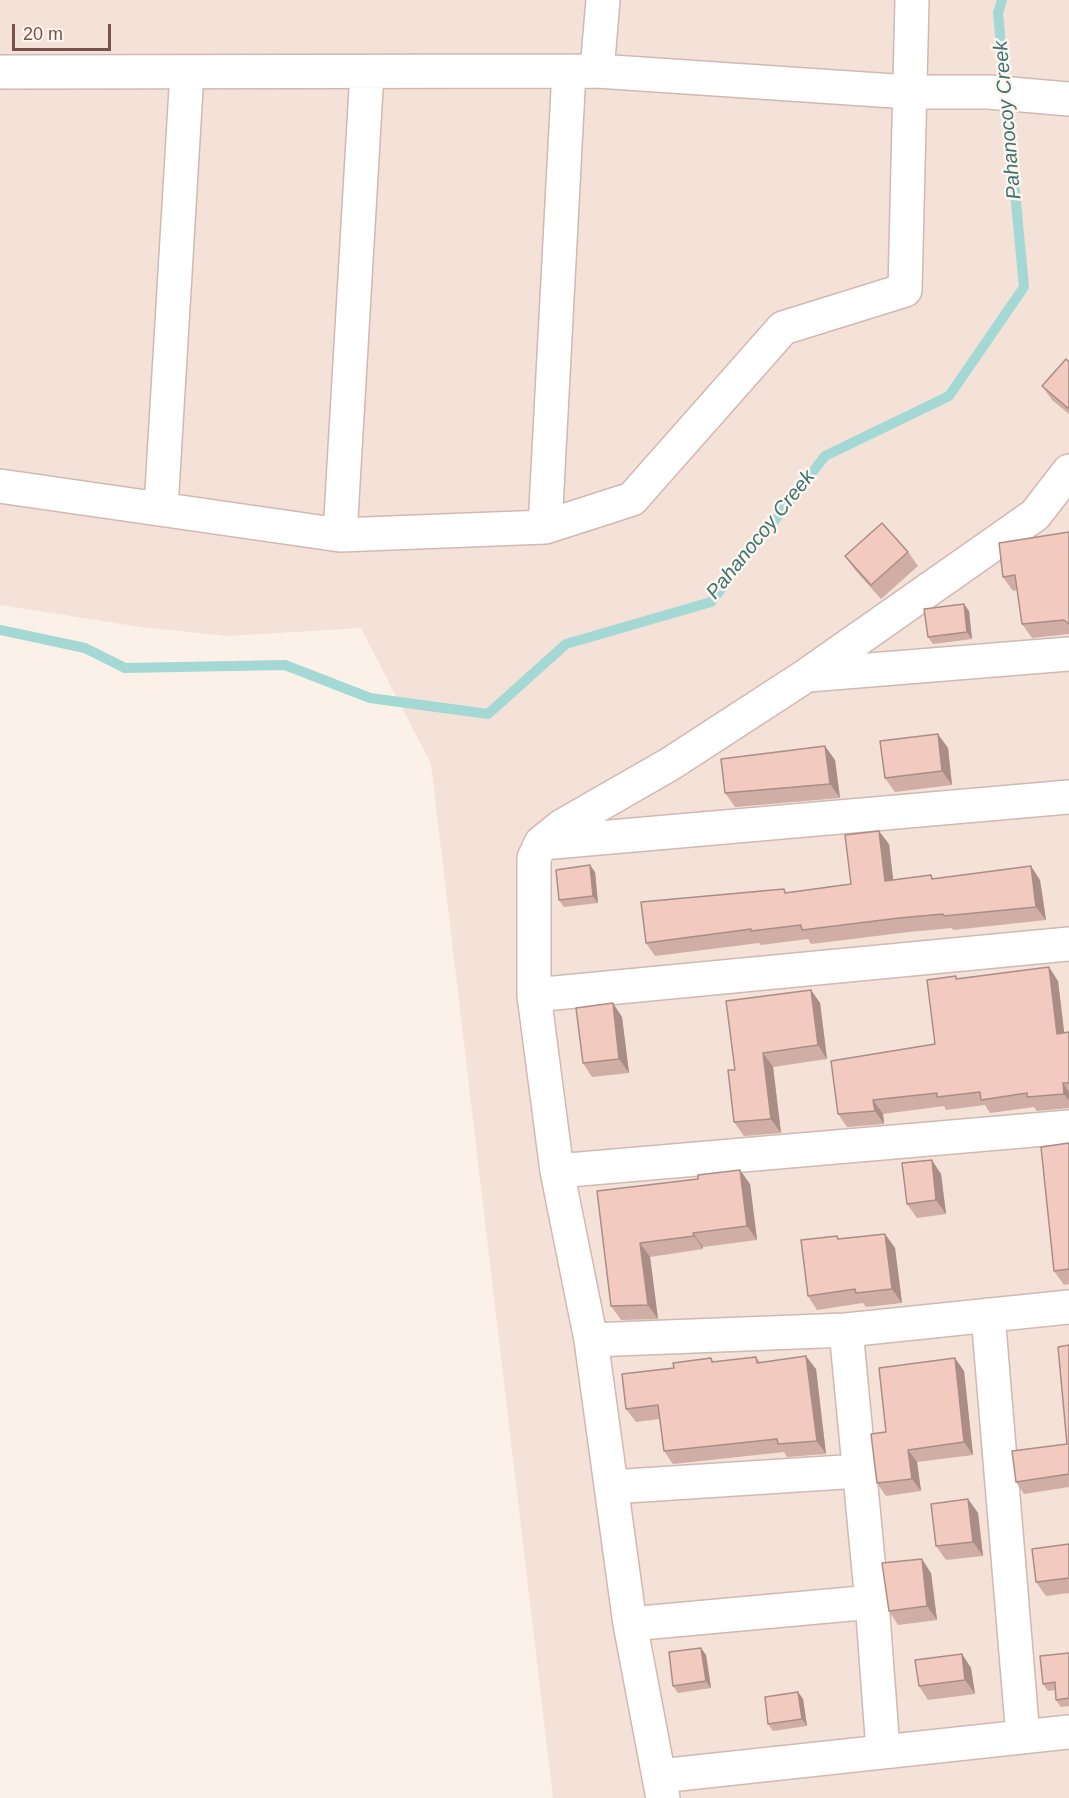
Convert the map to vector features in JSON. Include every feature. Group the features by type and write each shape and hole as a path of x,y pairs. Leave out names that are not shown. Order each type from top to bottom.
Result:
{"street":[{"path":"544,528 583,71 603,0"},
{"path":"0,486 340,535 544,528 632,499 783,328 905,290 912,0"},
{"path":"0,72 583,71 909,92 988,93 1069,99"},
{"path":"161,508 187,72"},
{"path":"340,535 368,72"},
{"path":"1069,471 1035,515 807,675 670,764 562,826 541,843 534,858 534,995 557,1171 591,1340 630,1624 661,1787 883,1750 1069,1732"},
{"path":"1035,515 1069,513"},
{"path":"807,675 1069,654"},
{"path":"541,843 1069,797"},
{"path":"534,995 1069,944"},
{"path":"557,1171 1069,1126"},
{"path":"591,1340 846,1330 1069,1307"},
{"path":"987,1315 1023,1737"},
{"path":"846,1330 872,1602 883,1750"},
{"path":"611,1487 860,1471"},
{"path":"630,1624 872,1602"}],"shaded area":[{"path":"0,0 1069,0 1069,1798 553,1798 431,764 361,628 228,636 141,627 0,605"}],"building":[{"path":"1066,359 1069,362 1069,409 1042,386"},
{"path":"882,523 908,552 871,585 845,556"},
{"path":"1069,532 1069,624 1064,620 1022,624 1015,575 1003,577 999,543"},
{"path":"964,604 967,632 928,637 924,609"},
{"path":"938,734 942,771 885,778 880,741"},
{"path":"825,746 830,784 725,793 721,759"},
{"path":"879,831 885,881 931,875 932,879 1031,866 1036,907 899,918 802,930 801,925 751,931 751,929 646,943 641,902 784,889 785,893 851,884 845,835"},
{"path":"590,865 593,896 559,900 556,870"},
{"path":"1049,967 1057,1034 1069,1032 1069,1083 1063,1083 1064,1094 1027,1097 1027,1093 981,1100 980,1092 937,1097 937,1093 873,1100 875,1111 838,1114 831,1061 935,1044 927,980 956,976 956,979"},
{"path":"811,990 818,1045 763,1053 771,1119 734,1122 728,1070 735,1070 726,1001"},
{"path":"613,1003 619,1059 583,1063 576,1008"},
{"path":"1069,1143 1069,1269 1054,1271 1041,1147"},
{"path":"932,1160 936,1200 907,1204 902,1163"},
{"path":"740,1170 747,1226 640,1243 648,1305 611,1306 597,1191 698,1179 698,1175"},
{"path":"885,1234 892,1289 856,1293 855,1289 808,1296 801,1240"},
{"path":"1069,1345 1069,1474 1016,1482 1012,1451 1067,1444 1058,1347"},
{"path":"806,1356 817,1441 778,1444 777,1439 664,1451 658,1405 626,1409 622,1374 674,1368 673,1363 711,1358 712,1362 756,1357 757,1363"},
{"path":"955,1358 964,1442 908,1450 912,1479 877,1483 871,1434 886,1432 879,1368"},
{"path":"968,1499 973,1542 936,1546 931,1504"},
{"path":"1069,1544 1069,1578 1036,1582 1032,1549"},
{"path":"922,1559 927,1606 889,1611 882,1563"},
{"path":"701,1648 706,1681 673,1686 669,1652"},
{"path":"1069,1653 1069,1698 1056,1700 1055,1682 1043,1684 1040,1656"},
{"path":"962,1654 965,1680 919,1686 915,1660"},
{"path":"798,1692 802,1719 768,1724 765,1697"}],"waterway":[{"name":"Pahanocoy Creek","path":"0,630 85,648 125,668 285,665 370,698 488,714 566,644 711,602 825,456 949,396 1024,287 998,13 1002,0"}]}
